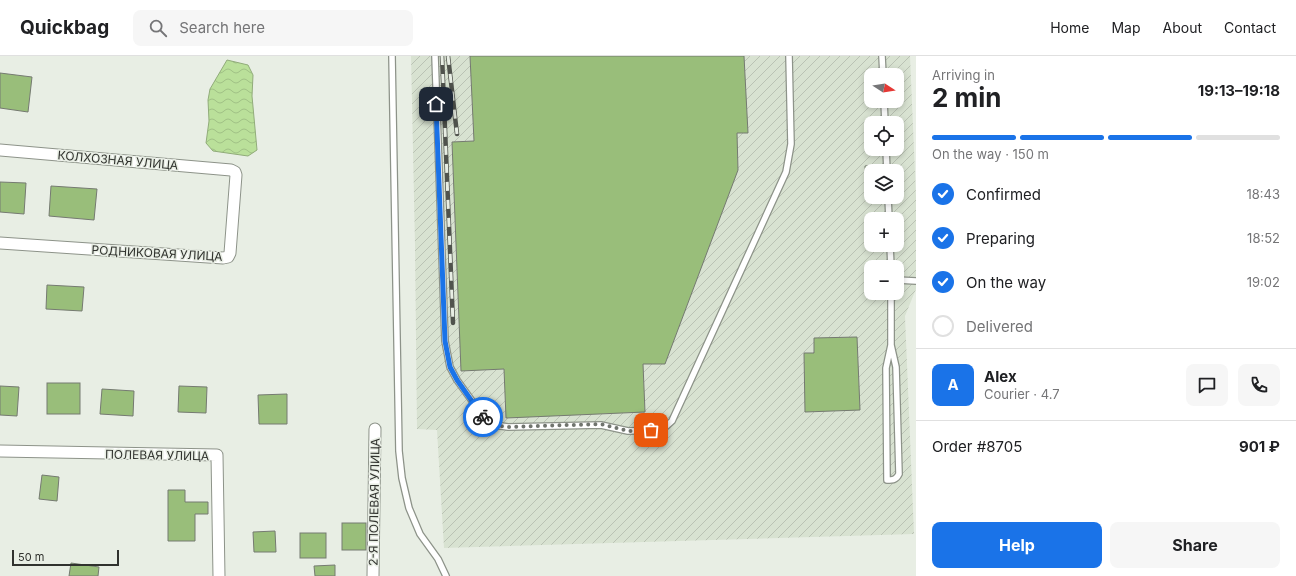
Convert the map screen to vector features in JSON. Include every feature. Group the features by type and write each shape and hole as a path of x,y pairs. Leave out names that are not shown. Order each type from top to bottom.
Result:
{"street":[{"name":"КОЛХОЗНАЯ УЛИЦА","path":"0,150 231,170 235,172"},
{"name":"РОДНИКОВАЯ УЛИЦА","path":"0,243 222,258 228,257 230,252 235,172"},
{"name":"2-Я ПОЛЕВАЯ УЛИЦА","path":"373,576 375,429"},
{"name":"ПОЛЕВАЯ УЛИЦА","path":"0,451 217,455 219,576"}],"lane":[{"path":"392,56 399,443 402,478 409,508 420,534 438,559 446,576"},
{"path":"434,56 445,341 450,367 457,380 485,419 494,425 508,427 601,424 628,431 662,430 672,421 786,172 791,144 789,56"},
{"path":"882,56 883,68"},
{"path":"904,280 916,281"},
{"path":"891,300 891,345 886,368 887,480 895,480 899,474 896,367 891,345"}],"shaded area":[{"path":"411,56 910,56 916,197 916,289 905,316 914,534 444,548 437,430 417,429"}],"water":[{"path":"227,60 248,65 253,75 252,96 257,150 248,156 213,151 206,143 209,121 208,100 210,89"}],"building":[{"path":"470,56 744,56 748,133 737,133 738,170 665,364 643,364 645,412 506,418 504,369 461,371 452,142 474,141"},
{"path":"0,73 32,77 28,112 0,108"},
{"path":"0,182 26,183 24,214 0,212"},
{"path":"51,186 97,189 94,220 49,216"},
{"path":"47,285 84,287 82,311 46,309"},
{"path":"857,337 860,410 805,412 804,353 814,353 814,338"},
{"path":"47,383 80,383 80,414 47,414"},
{"path":"0,386 19,387 17,416 0,415"},
{"path":"179,386 207,387 206,413 178,412"},
{"path":"102,389 134,391 133,416 100,414"},
{"path":"287,394 287,424 259,424 258,395"},
{"path":"42,475 59,477 57,501 39,499"},
{"path":"168,490 185,490 185,502 208,502 208,514 195,514 195,541 168,541"},
{"path":"342,523 366,523 366,550 342,550"},
{"path":"275,531 276,552 254,552 253,532"},
{"path":"300,533 326,533 326,558 300,558"},
{"path":"71,563 99,567 98,576 69,576"},
{"path":"335,565 335,576 315,576 314,566"}],"railway":[{"path":"442,56 453,323"},
{"path":"448,56 457,134"}],"way so far":[{"path":"483,417 494,425 508,427 601,424 628,431 651,430"}],"route":[{"path":"436,104 445,341 450,367 457,380 483,417"}]}
